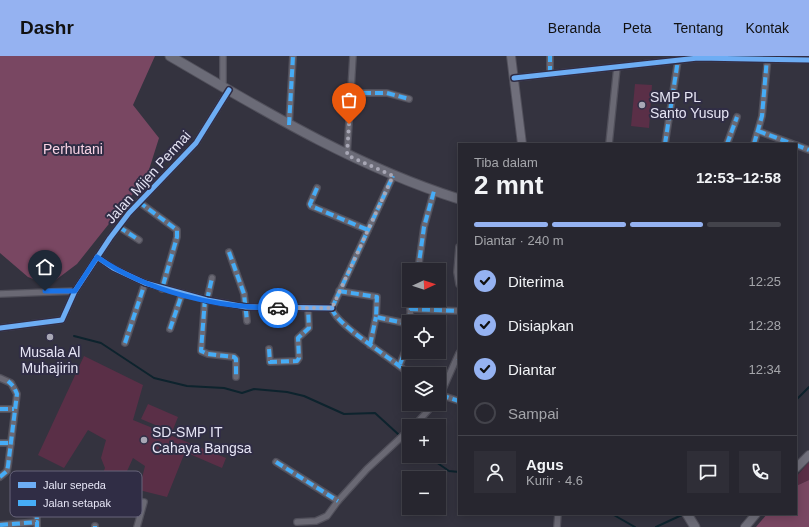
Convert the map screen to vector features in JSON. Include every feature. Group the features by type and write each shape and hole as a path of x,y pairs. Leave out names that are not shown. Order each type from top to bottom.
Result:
{"main road":[{"path":"170,56 289,125 347,155 393,176 458,199"},
{"path":"688,516 695,527"}],"street":[{"path":"223,56 226,89"},
{"path":"289,125 293,56"},
{"path":"347,155 352,56"},
{"path":"511,56 522,143"},
{"path":"550,56 550,74"},
{"path":"514,78 698,58 768,57 809,60"},
{"path":"754,143 762,116 768,57"},
{"path":"665,143 678,60"},
{"path":"609,143 617,67"},
{"name":"Jalan Mijen Permai","path":"0,328 62,320 75,291 97,257 139,202 196,142 226,89"},
{"path":"351,93 387,93 409,99"},
{"path":"727,143 737,117"},
{"path":"758,131 790,143"},
{"path":"797,145 809,150"},
{"path":"393,176 332,308 333,312 347,328 403,367"},
{"path":"317,188 310,204 311,206 368,230"},
{"path":"419,263 424,227 434,191"},
{"path":"139,202 177,230 177,237 162,289"},
{"path":"119,227 139,240"},
{"path":"229,252 244,294 247,321"},
{"path":"97,257 113,268 145,283 182,294 246,307 332,308"},
{"path":"458,260 458,278"},
{"path":"212,278 206,299 201,351 208,354 234,356 236,360 236,377"},
{"path":"125,343 145,283"},
{"path":"0,294 75,291"},
{"path":"339,291 377,297 376,317 370,345"},
{"path":"170,328 182,294"},
{"path":"269,349 270,362 297,360 299,358 298,338 308,329 308,308"},
{"path":"410,315 410,309 458,311"},
{"path":"376,317 402,322"},
{"path":"400,364 402,359"},
{"path":"446,384 458,359"},
{"path":"0,378 8,381 14,387 17,394 7,471 0,477"},
{"path":"446,399 458,402"},
{"path":"0,410 14,409"},
{"path":"420,419 428,411"},
{"path":"297,522 322,520 327,516 338,501 367,469 402,436"},
{"path":"0,443 11,443"},
{"path":"797,467 809,455"},
{"path":"276,462 338,501"},
{"path":"142,510 144,502"},
{"path":"557,527 558,515"},
{"path":"745,527 755,515"},
{"path":"138,527 140,517"},
{"path":"0,525 37,524"}],"shaded area":[{"path":"635,84 652,85 649,128 631,126"},
{"path":"84,356 143,385 133,420 226,458 222,468 185,452 167,497 142,491 142,478 145,466 133,458 127,471 104,471 105,468 101,458 106,440 88,430 64,468 38,455"},
{"path":"148,404 178,417 172,432 141,419"},
{"path":"809,462 809,480 797,486 797,476"}],"green space":[{"name":"Perhutani","path":"0,56 155,56 133,105 159,138 147,176 77,264 49,285 28,277 0,253"},
{"path":"809,480 809,527 756,527 766,515 797,515 797,486"}],"waterway":[{"path":"74,336 101,343 154,378 187,386 224,388 242,393 254,389 287,392 304,396 344,414 375,413 398,434"},
{"path":"797,399 809,387"},
{"path":"437,463 449,471 458,472"},
{"path":"614,515 635,527"},
{"path":"656,527 682,515"}],"marked path":[{"path":"289,125 293,56"},
{"path":"550,56 550,74"},
{"path":"754,143 762,116 767,58 769,58"},
{"path":"665,143 678,60"},
{"path":"351,93 387,93 409,99"},
{"path":"727,143 737,117"},
{"path":"758,131 790,143"},
{"path":"797,145 809,150"},
{"path":"332,308 393,176"},
{"path":"317,188 310,204 311,206 368,230"},
{"path":"419,263 424,227 434,191"},
{"path":"139,202 177,230 177,237 162,289"},
{"path":"119,227 139,240"},
{"path":"229,252 244,294 247,321"},
{"path":"207,300 212,278"},
{"path":"125,343 145,283"},
{"path":"339,291 377,297 376,317 402,323"},
{"path":"170,329 182,294"},
{"path":"205,299 201,351 208,354 234,357 236,359 236,377"},
{"path":"410,315 411,307"},
{"path":"269,349 270,362 297,361 299,358 298,338 309,328 308,308"},
{"path":"332,308 335,315 343,323 402,368"},
{"path":"410,309 458,311"},
{"path":"370,345 376,317"},
{"path":"400,364 402,359"},
{"path":"0,477 7,471 17,394 14,387 8,381"},
{"path":"446,397 458,401"},
{"path":"0,409 14,409"},
{"path":"0,443 11,443"},
{"path":"276,462 338,501"},
{"path":"37,517 37,522"},
{"path":"0,525 37,522 37,527"}],"cycle path":[{"path":"514,78 698,58 809,60"},
{"path":"0,328 62,320 75,291 110,238 129,213 196,143 229,90"},
{"path":"97,257 113,268 145,283 207,300 246,307 332,308"}],"way so far":[{"path":"278,308 332,308 393,176 347,155 349,124"}],"place":[{"name":"SMP PL Santo Yusup","path":"642,105"},
{"name":"Musala Al Muhajirin","path":"50,337"},
{"name":"SD-SMP IT Cahaya Bangsa","path":"144,440"}],"route":[{"path":"45,291 75,291 97,257 125,274 162,289 207,300 246,307 278,308"}]}
